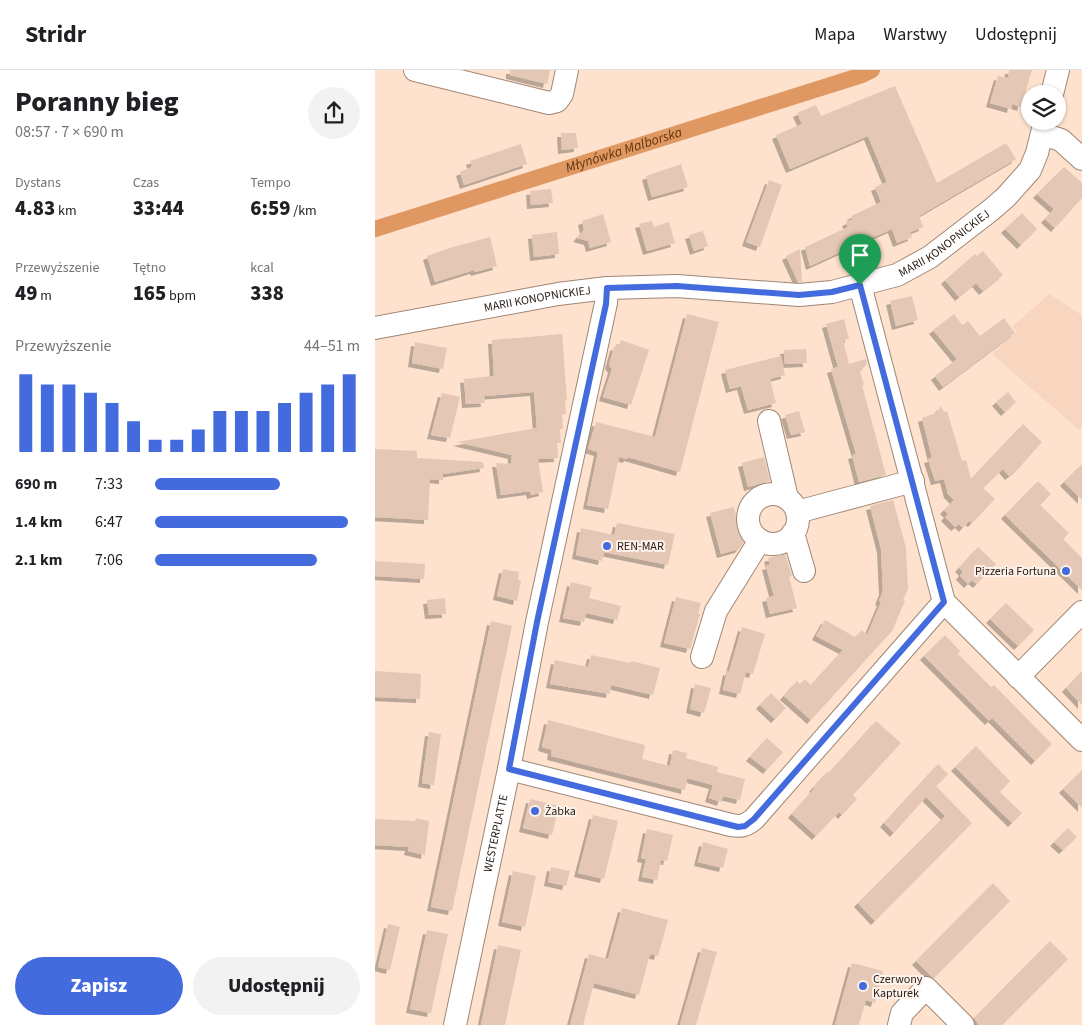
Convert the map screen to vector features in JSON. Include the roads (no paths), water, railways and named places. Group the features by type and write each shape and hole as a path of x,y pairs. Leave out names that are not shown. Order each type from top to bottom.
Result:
{"street":[{"path":"415,70 549,103 557,101 562,94 567,70"},
{"path":"1054,85 1058,70"},
{"name":"MARII KONOPNICKIEJ","path":"375,328 558,294 607,288 677,286 799,295 832,292 897,275 930,257 991,210 1017,185 1030,170 1037,153 1043,130"},
{"path":"1046,130 1082,158"},
{"path":"860,285 944,602 1082,740"},
{"name":"WESTERPLATTE","path":"455,1025 509,769 539,612 606,304 607,288"},
{"path":"769,422 804,571"},
{"path":"792,514 913,481"},
{"path":"767,494 777,494 792,514 781,542 770,543 761,540 753,534 749,525 748,515 752,506 759,498 767,494"},
{"path":"702,656 716,611 761,540"},
{"path":"509,769 738,827 745,826 754,819 944,602"},
{"path":"1018,677 1082,612"},
{"path":"899,1025 902,1013 926,988 963,1025"}],"waterway":[{"name":"Młynówka Malborska","path":"375,229 862,75 872,70"}],"place":[{"name":"REN-MAR","path":"607,546"},
{"name":"Pizzeria Fortuna","path":"1066,571"},
{"name":"Żabka","path":"535,811"},
{"name":"Czerwony Kapturek","path":"863,986"}]}
